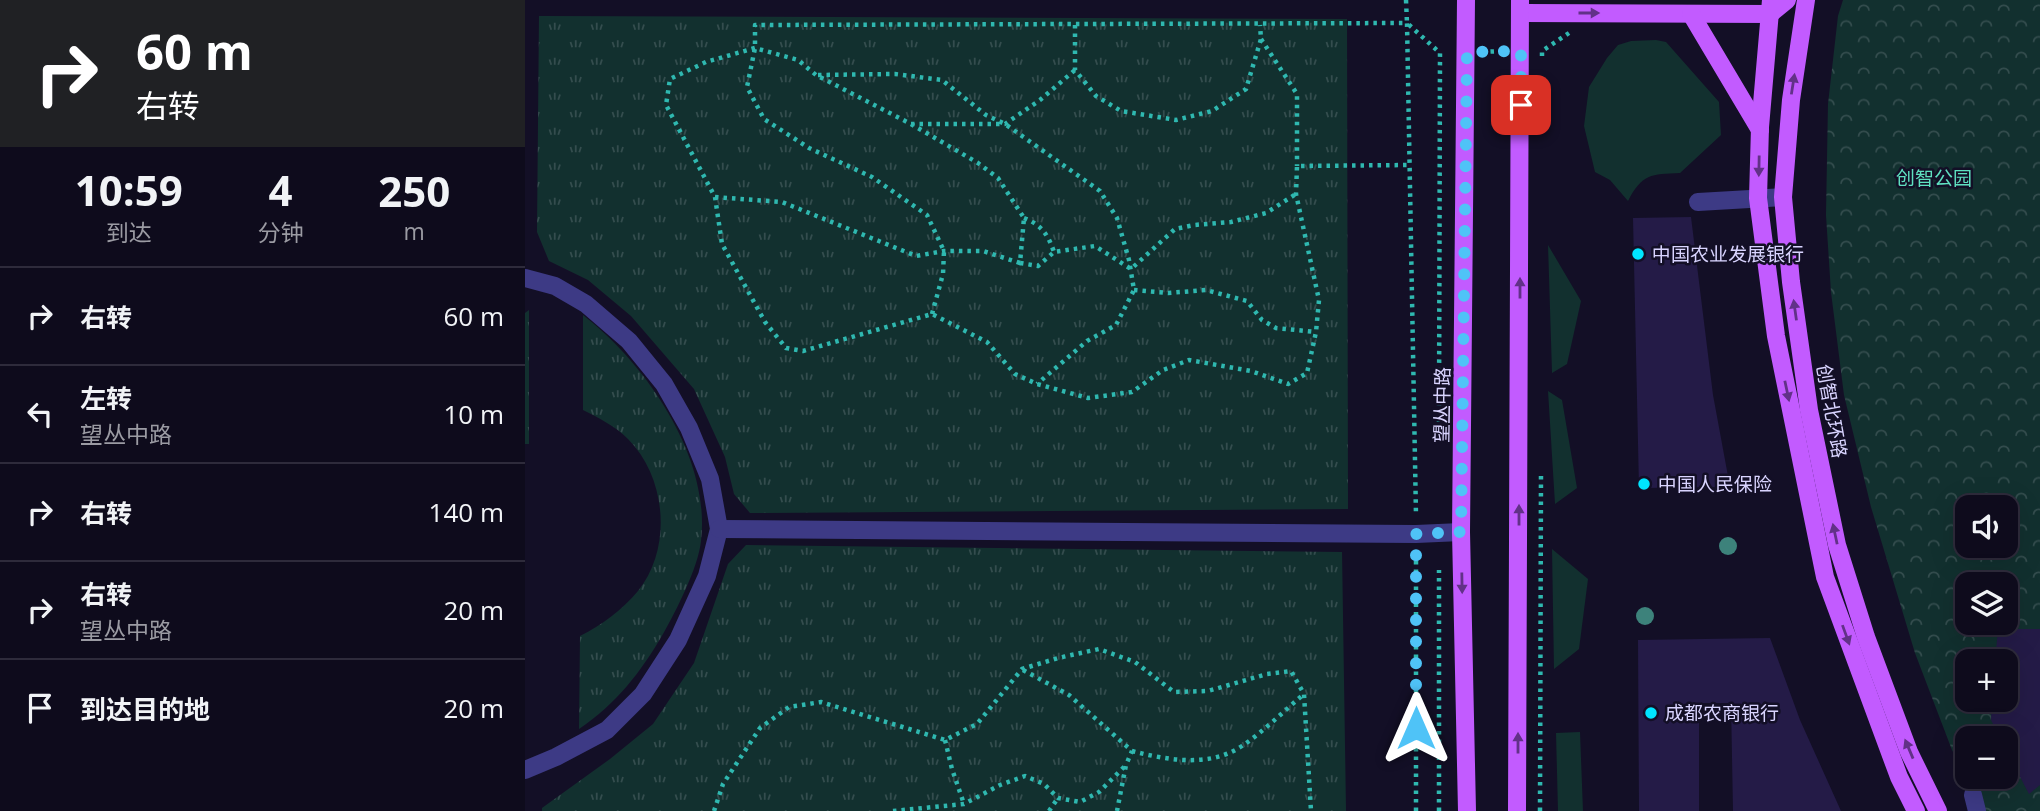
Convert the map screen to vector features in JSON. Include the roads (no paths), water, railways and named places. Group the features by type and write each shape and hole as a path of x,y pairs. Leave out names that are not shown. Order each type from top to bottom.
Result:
{"main road":[{"name":"望丛中路","path":"1466,0 1461,532 1468,811"},
{"path":"1517,811 1520,7 1574,13 1691,14 1770,7 1787,0"},
{"name":"创智北环路","path":"1806,0 1791,100 1783,197 1791,282 1809,410 1837,545 1866,637 1909,752 1938,811"},
{"path":"1770,7 1760,130 1758,198 1776,336 1825,577 1899,777 1916,811"},
{"path":"1691,14 1760,130"}],"lane":[{"path":"1698,202 1783,197"},
{"path":"525,278 555,286 586,304 629,341 664,384 689,428 710,479 719,529 707,576 678,640 643,694 607,730 525,771"},
{"path":"719,529 1416,534 1461,532"}],"place":[{"name":"中国农业发展银行","path":"1638,254"},
{"name":"中国人民保险","path":"1644,484"},
{"name":"成都农商银行","path":"1651,713"}],"park label":[{"name":"创智公园","path":"1934,178"}]}
